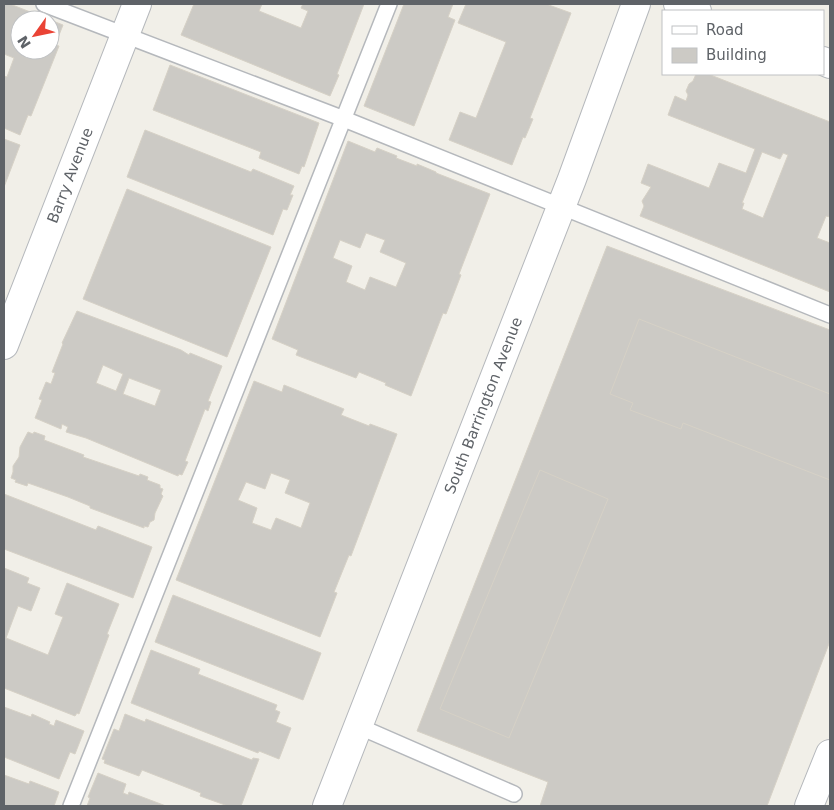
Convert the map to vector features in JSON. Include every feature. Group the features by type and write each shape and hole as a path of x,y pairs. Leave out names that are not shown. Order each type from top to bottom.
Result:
{"street":[{"name":"Barry Avenue","path":"4,345 137,4"},
{"name":"South Barrington Avenue","path":"327,806 561,207 636,4"},
{"path":"678,4 693,10"},
{"path":"809,806 830,754"}],"lane":[{"path":"44,4 344,119 830,315"},
{"path":"71,806 389,4"},
{"path":"358,726 514,794"}],"building":[{"path":"4,4 10,4 25,10 10,10 10,56 4,54"},
{"path":"194,4 262,4 259,11 301,28 308,11 301,8 303,4 364,4 330,96 181,35"},
{"path":"404,4 453,4 448,17 455,20 414,126 364,106"},
{"path":"466,4 546,4 571,13 530,118 533,119 525,138 523,137 512,165 449,140 460,112 476,118 506,42 458,23"},
{"path":"13,60 53,60 31,116 28,115 20,135 4,128 4,76 7,77"},
{"path":"170,65 319,123 304,167 302,166 299,174 259,158 261,152 153,110"},
{"path":"696,75 711,75 830,122 830,217 826,216 817,238 830,243 830,292 640,216 644,206 642,201 651,187 641,183 648,164 709,188 719,163 746,173 755,149 668,115 675,96 686,101 688,95 686,91","holes":["762,152 780,159 783,153 788,155 763,218 742,209 744,203 742,203"]},
{"path":"145,130 251,172 253,169 294,186 290,195 293,195 287,210 283,209 273,235 127,177"},
{"path":"4,139 20,145 4,187"},
{"path":"348,141 375,152 377,148 397,156 396,158 417,166 417,164 490,194 459,274 461,275 446,314 443,313 411,396 359,372 356,378 296,355 298,350 272,339","holes":["366,233 385,240 380,252 406,263 396,287 370,277 365,290 346,282 352,266 333,258 340,240 360,248"]},
{"path":"127,189 271,247 227,357 83,299"},
{"path":"607,246 830,330 830,641 767,806 540,806 548,782 417,731"},
{"path":"77,311 222,366 208,401 211,402 208,411 205,409 185,461 188,462 182,475 179,474 178,476 86,438 66,432 68,427 62,424 61,429 35,418 42,400 39,399 46,382 51,384 55,373 52,372 62,343","holes":["103,365 123,374 116,391 96,383","129,378 161,390 155,406 123,394"]},
{"path":"639,319 830,394 830,480 683,423 681,429 630,410 633,403 610,394"},
{"path":"254,381 282,392 284,385 344,409 341,415 397,434 351,556 349,555 334,592 337,593 320,637 176,580","holes":["271,473 290,480 285,493 310,503 301,528 276,518 271,530 252,523 257,508 238,500 246,482 265,489"]},
{"path":"28,432 45,436 44,440 84,455 83,457 139,476 140,474 148,477 147,480 160,485 160,488 163,489 161,494 163,496 155,513 154,520 150,522 148,527 144,526 144,528 90,508 90,506 68,497 28,483 27,486 15,482 16,480 11,478 13,466 19,457 20,447"},
{"path":"540,470 608,499 509,738 440,709"},
{"path":"4,494 96,530 98,526 152,547 133,598 4,549"},
{"path":"4,568 29,578 27,583 40,588 31,611 18,606 6,638 48,655 63,617 55,614 67,583 119,604 79,714 77,713 75,716 4,688"},
{"path":"173,595 321,653 303,700 155,642"},
{"path":"151,650 200,669 198,674 277,705 275,710 280,712 276,722 291,728 279,759 259,751 258,753 131,703"},
{"path":"4,707 31,717 32,714 50,722 49,724 54,726 56,720 84,731 75,754 70,752 59,779 4,757"},
{"path":"125,714 145,722 146,719 252,760 253,758 259,759 241,806 228,806 200,796 201,793 142,770 139,776 104,763 105,760 102,759 114,729 119,731"},
{"path":"98,773 126,784 123,793 128,795 129,792 166,806 87,806 90,798 88,797"},
{"path":"4,775 29,784 30,781 59,792 54,806 4,806"}]}
